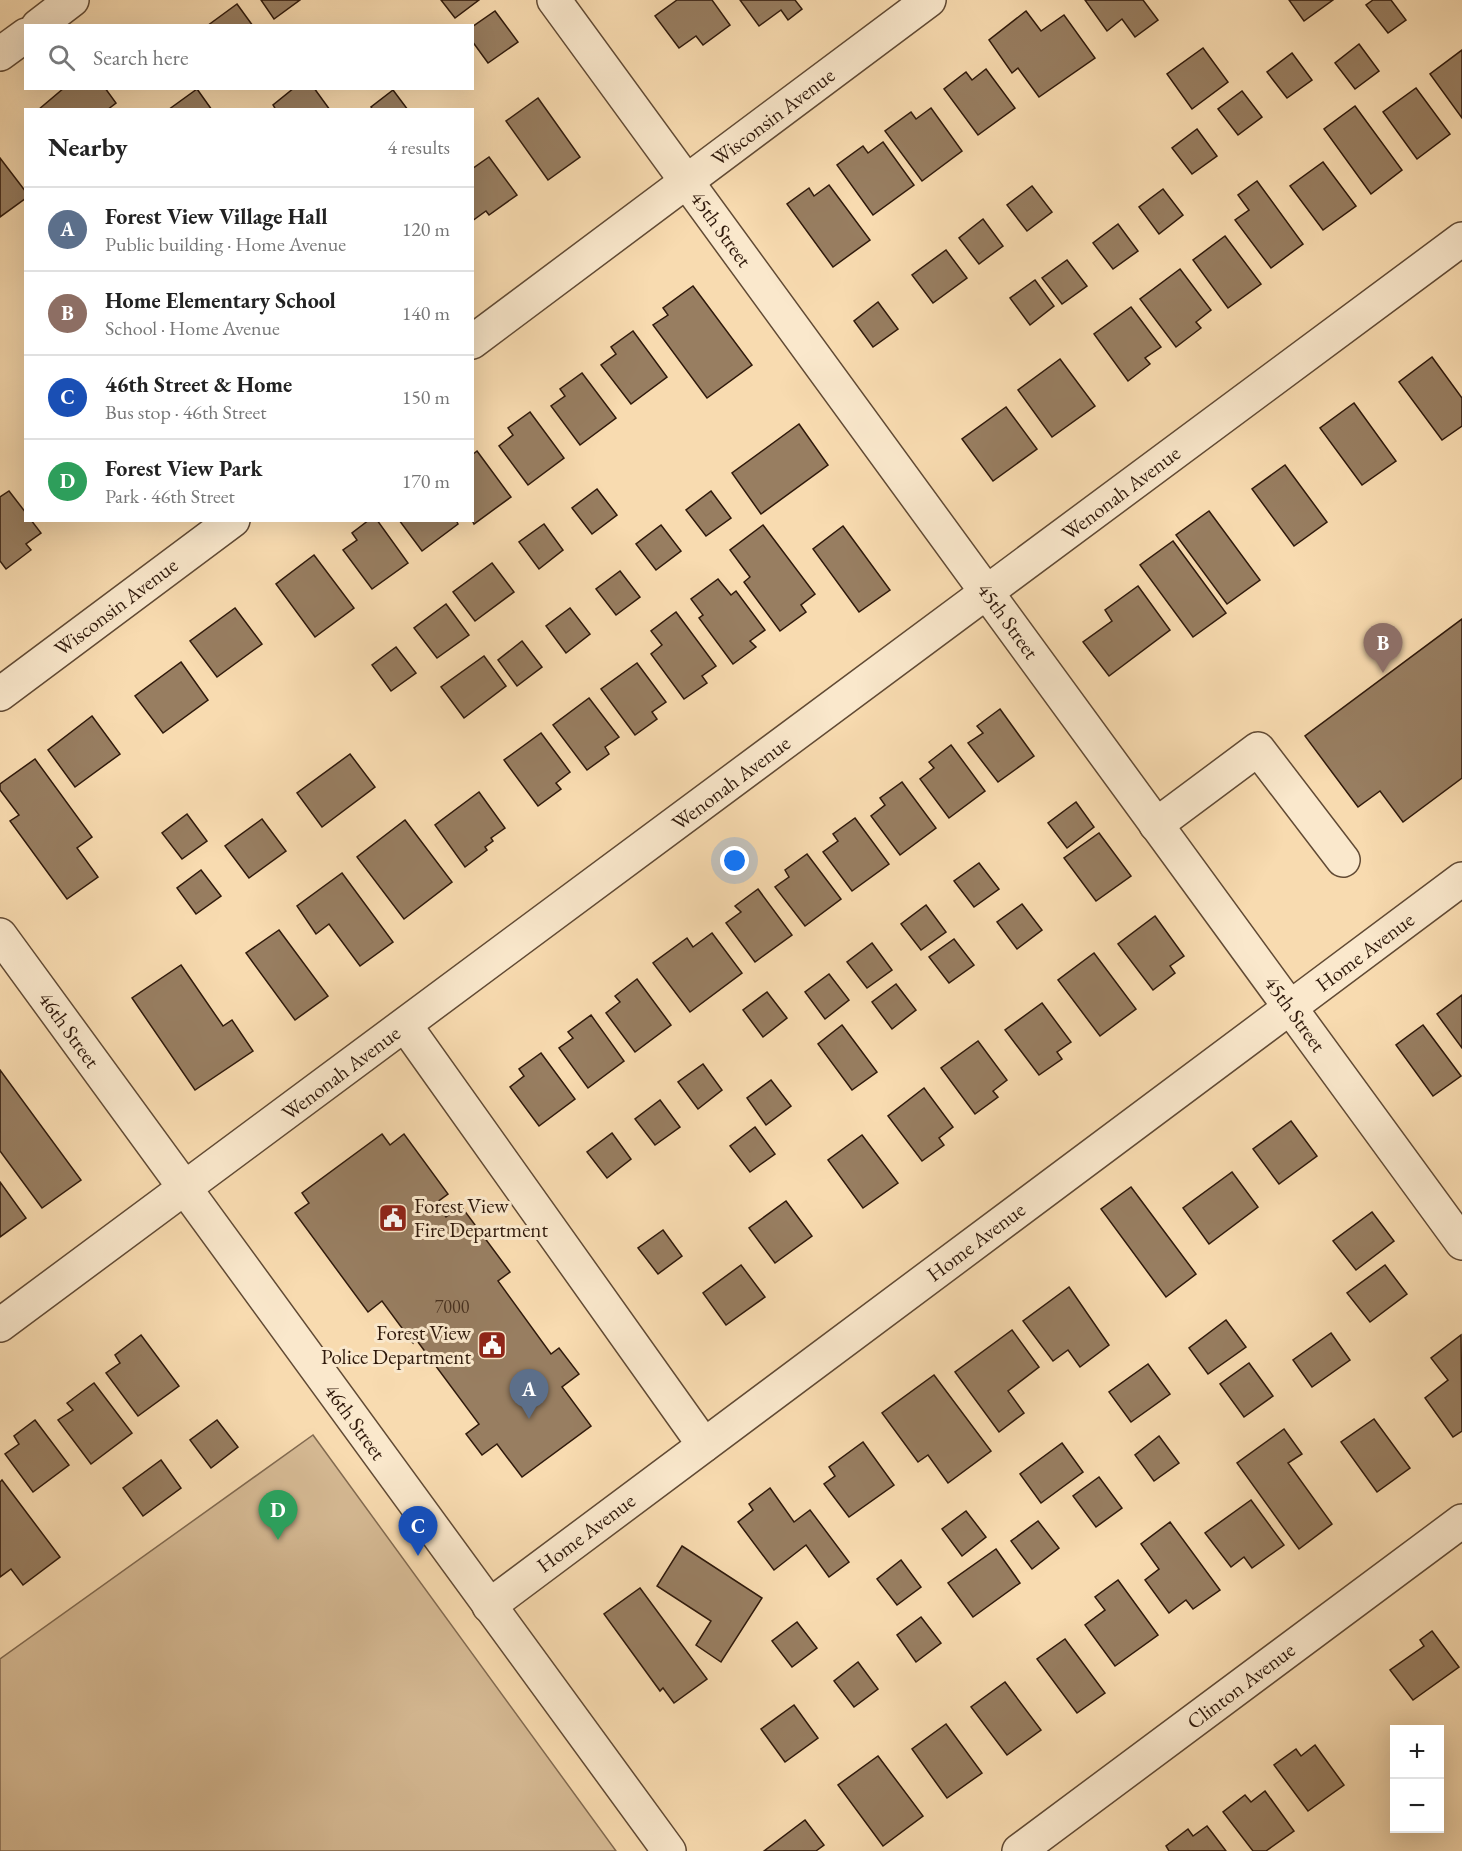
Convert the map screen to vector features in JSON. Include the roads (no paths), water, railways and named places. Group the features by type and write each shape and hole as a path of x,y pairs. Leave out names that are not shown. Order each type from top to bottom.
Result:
{"street":[{"path":"41,24 72,0"},
{"name":"45th Street","path":"554,0 1462,1243"},
{"name":"Wisconsin Avenue","path":"474,341 929,0"},
{"path":"0,54 24,36"},
{"name":"Wenonah Avenue","path":"0,1325 1462,239"},
{"name":"Wisconsin Avenue","path":"0,694 230,522"},
{"path":"1156,825 1258,749 1343,860"},
{"name":"Home Avenue","path":"489,1606 1462,879"},
{"name":"46th Street","path":"0,935 669,1851"},
{"path":"405,1025 704,1445"},
{"name":"Clinton Avenue","path":"1020,1851 1462,1521"}],"place":[{"name":"Home Elementary School","path":"1383,673"},
{"name":"Forest View Fire Department","path":"393,1218"},
{"name":"Forest View Police Department","path":"492,1345"},
{"name":"Forest View Village Hall","path":"529,1419"},
{"name":"Forest View Park","path":"278,1540"},
{"name":"46th Street & Home","path":"418,1556"}]}
